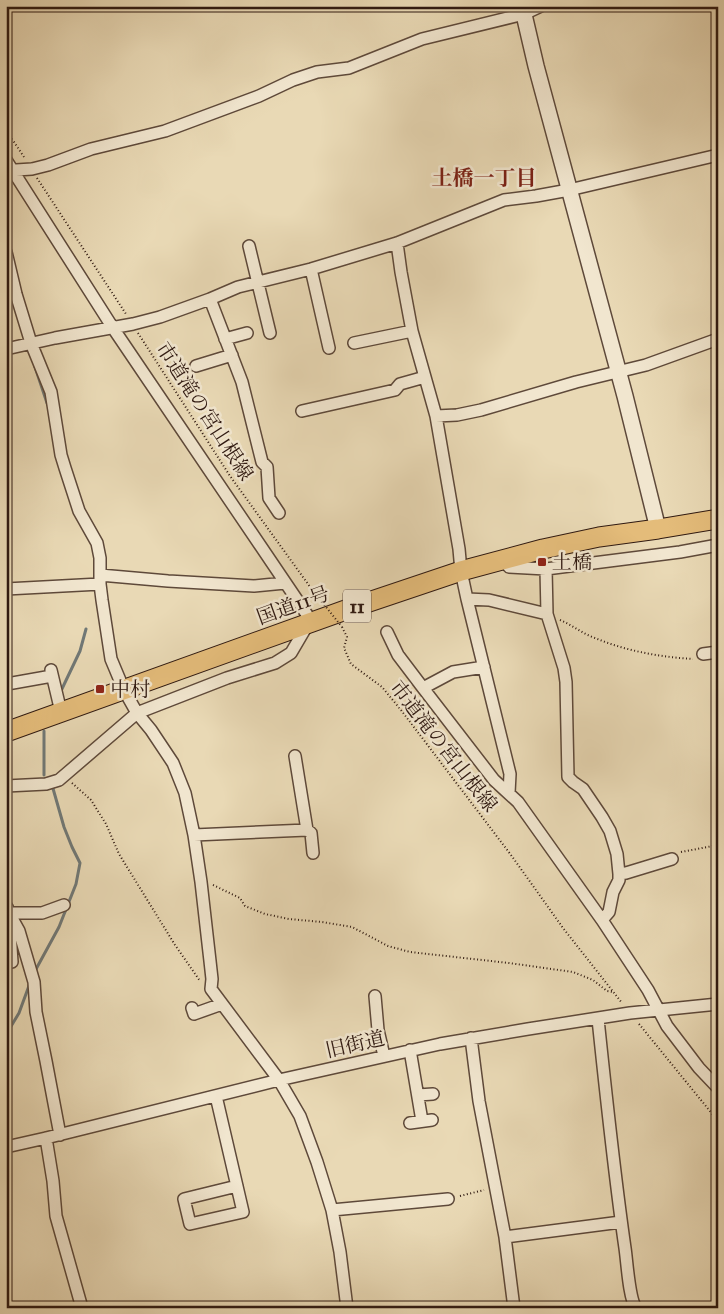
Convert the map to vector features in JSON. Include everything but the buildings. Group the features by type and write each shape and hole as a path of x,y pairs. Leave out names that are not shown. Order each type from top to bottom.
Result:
{"highway":[{"name":"国道11号","path":"6,732 59,703 124,690 461,571 599,537 718,519"}],"street":[{"path":"8,168 32,169 48,165 91,148 164,131 259,96 292,80 318,72 349,68 422,39 541,6"},
{"path":"523,10 536,66 658,529"},
{"path":"6,349 160,317 238,287 311,269 397,243 504,200 570,190 718,155"},
{"path":"6,786 46,784 58,780 137,713 227,678 275,663 292,653 310,623 8,168"},
{"path":"397,243 412,330 436,416 459,549 461,571 510,774 508,793"},
{"path":"248,246 270,333"},
{"path":"6,252 31,343 51,392 61,455 79,511 97,543 111,659 124,690 137,713 173,763 185,793 201,882 212,979 210,988 279,1080 300,1116 332,1210 340,1252 347,1308"},
{"path":"311,269 329,348"},
{"path":"210,299 242,382 262,462 267,467 269,498 279,514"},
{"path":"354,343 412,330"},
{"path":"225,338 247,333"},
{"path":"436,416 457,415 480,410 576,382 646,365 718,339"},
{"path":"196,366 232,356"},
{"path":"302,411 395,390 400,384 425,377"},
{"path":"504,560 508,567 546,568 680,552 718,545"},
{"path":"546,568 546,614 564,668 566,682 568,777 583,789 610,831 617,854 619,880 613,892 608,912 602,920"},
{"path":"6,589 100,580 168,581 254,586 285,583"},
{"path":"467,599 489,600 546,614"},
{"path":"387,632 398,655 494,780 523,810 602,920 648,990 667,1026 698,1068 718,1088"},
{"path":"703,654 718,652"},
{"path":"424,688 453,672 484,667"},
{"path":"7,684 52,673 59,703"},
{"path":"295,756 307,830 311,833 313,853"},
{"path":"194,835 307,830"},
{"path":"619,874 672,859"},
{"path":"7,911 42,913 64,905"},
{"path":"7,911 12,962"},
{"path":"7,911 18,930 34,982 36,1012 60,1135"},
{"path":"375,996 378,1030 384,1056"},
{"path":"192,1008 194,1014 222,1004"},
{"name":"旧街道","path":"6,1147 410,1050 471,1038 630,1013 718,1004"},
{"path":"598,1019 621,1222 630,1290 633,1304 636,1308"},
{"path":"471,1038 479,1101 496,1186 514,1308"},
{"path":"410,1050 422,1122"},
{"path":"418,1095 433,1094"},
{"path":"216,1096 237,1186 243,1212 190,1224 184,1199 237,1186"},
{"path":"46,1138 56,1216 82,1308"},
{"path":"332,1210 448,1199"},
{"path":"504,1237 621,1222"}],"path":[{"name":"市道滝の宮山根線","path":"6,130 230,476 342,628 347,637 344,648 351,664 382,687 402,710 511,855 563,928 718,1121"},
{"path":"546,614 592,638 611,645 669,657 703,659 703,654"},
{"path":"64,775 91,800 106,824 119,854 175,945 201,982 210,988"},
{"path":"672,859 674,854 718,844"},
{"path":"201,882 214,885 240,898 245,906 265,914 352,927 388,946 410,952 573,972 592,980 607,991 613,992"},
{"path":"448,1199 496,1186"}],"waterway":[{"path":"35,367 47,403"},
{"path":"60,693 80,651 86,629"},
{"path":"44,731 44,775"},
{"path":"35,971 59,927 76,884 80,863 64,827 52,785"},
{"path":"6,1039 7,1033 19,1013 30,983"}],"place":[{"name":"土橋","path":"542,562"},
{"name":"中村","path":"100,689"}],"district":[{"name":"土橋一丁目","path":"484,178"}]}
